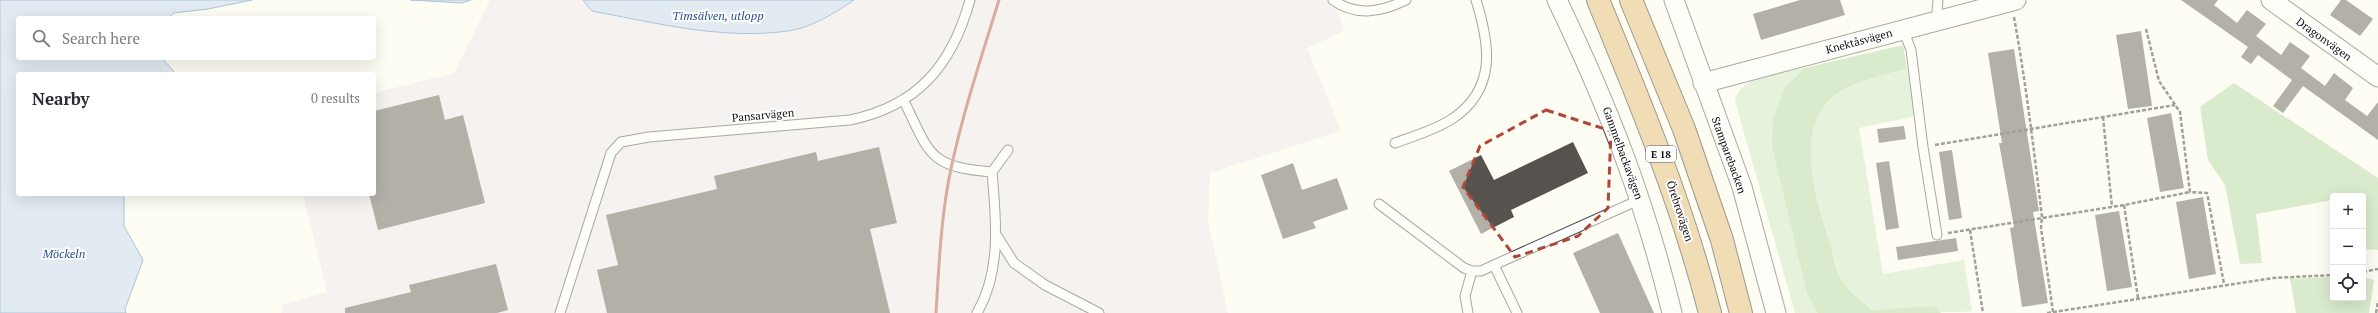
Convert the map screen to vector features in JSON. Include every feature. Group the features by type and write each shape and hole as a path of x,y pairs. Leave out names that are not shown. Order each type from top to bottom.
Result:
{"highway":[{"name":"Örebrovägen","path":"1598,0 1675,193 1688,232 1710,313"},
{"name":"E 18","path":"1631,0 1684,129 1722,240 1741,313"}],"street":[{"name":"Gammelbackavägen","path":"1557,0 1610,115 1641,199 1672,313"},
{"name":"Stamparebacken","path":"1674,0 1742,187 1776,313"},
{"name":"Knektåsvägen","path":"1703,83 2014,0"},
{"name":"Dragonvägen","path":"2271,0 2378,77"}],"lane":[{"name":"Pansarvägen","path":"560,313 611,153 621,142 649,137 850,120 882,112 904,101 933,78 944,62 959,31 970,0"},
{"path":"1333,0 1359,11 1385,10 1406,0"},
{"path":"1395,143 1452,119 1471,101 1482,82 1488,55 1485,26 1476,0"},
{"path":"1938,0 1937,12 1939,20"},
{"path":"1903,29 1911,50 1923,147 1937,235"},
{"path":"904,101 926,147 934,157 965,170 992,172"},
{"path":"977,313 992,270 997,236 992,172 1008,150"},
{"path":"1379,204 1455,262 1472,271 1481,271 1641,199"},
{"path":"997,236 1014,263 1045,285 1099,313"},
{"path":"1494,266 1517,313"},
{"path":"1468,313 1465,296 1472,271"}],"path":[{"path":"2014,0 2031,118 2031,129 2042,217 2041,228 2053,312"},
{"path":"2146,29 2159,80 2180,112 2190,192"},
{"path":"1923,147 2175,104"},
{"path":"2103,117 2112,207"},
{"path":"1937,235 2124,205 2190,192 2207,193 2224,285"},
{"path":"2124,205 2138,298"},
{"path":"1970,230 1983,313"},
{"path":"2366,271 2378,269"},
{"path":"2047,313 2273,278 2330,275"},
{"path":"2376,313 2378,301"}],"highlighted area":[{"path":"1546,110 1611,131 1608,208 1578,236 1515,257 1463,187 1480,146"}],"shaded area":[{"path":"490,0 583,0 592,11 714,32 789,31 830,16 854,0 1327,0 1337,9 1344,31 1307,48 1341,131 1210,173 1208,221 1228,313 281,313 282,305 327,292 303,196 376,196 376,92 454,73"}],"green space":[{"path":"1903,45 1907,69 1863,81 1842,91 1825,105 1817,119 1812,135 1812,170 1819,205 1839,275 1842,281 1858,299 1872,310 1934,306 1941,313 1818,313 1807,294 1772,147 1773,120 1784,88 1804,68"},
{"path":"1804,68 1795,76 1772,147 1807,294 1818,313 1795,313 1735,101 1739,92 1745,85 1754,80 1763,76"},
{"path":"1907,69 1916,116 1859,128 1883,274 1964,260 1972,311 1888,311 1871,309 1866,306 1848,289 1839,274 1819,205 1812,169 1812,134 1817,119 1825,105 1842,91 1863,81"},
{"path":"2234,83 2378,178 2378,250 2366,249 2366,193 2330,193 2330,201 2256,214 2262,263 2240,264 2225,185 2208,160 2200,107"},
{"path":"2330,277 2330,301 2366,301 2366,278 2374,280 2369,313 2296,313 2290,279"}],"water":[{"name":"Möckeln","path":"0,0 252,0 208,9 174,13 170,16 16,16 16,60 164,60 174,72 16,72 16,196 124,196 124,226 143,260 125,309 126,313 0,313"},
{"path":"410,0 471,0 462,3"},
{"name":"Timsälven, utlopp","path":"583,0 854,0 839,10 805,27 788,31 739,33 689,29 592,11"}],"building":[{"path":"1800,0 1840,0 1845,15 1761,40 1753,14"},
{"path":"2181,0 2218,0 2214,5 2237,23 2247,10 2266,24 2256,36 2281,55 2290,42 2310,56 2301,68 2325,86 2334,73 2353,88 2345,100 2367,116 2378,102 2378,140 2303,86 2283,113 2273,106 2292,80 2258,55 2251,64 2241,57 2248,47"},
{"path":"2341,0 2346,0 2373,19 2360,36 2330,15"},
{"path":"2141,31 2152,106 2128,109 2116,35"},
{"path":"2014,49 2039,211 2033,212 2048,303 2022,307 2010,228 2014,227 1999,143 2002,143 1988,53"},
{"path":"439,95 445,120 463,115 485,203 378,230 370,196 376,196 376,111"},
{"path":"2171,113 2184,188 2160,192 2147,118"},
{"path":"1904,126 1906,139 1879,143 1877,129"},
{"path":"1573,142 1588,173 1511,210 1514,217 1481,234 1449,171 1481,155 1494,180"},
{"path":"879,147 897,223 870,229 890,313 607,313 597,270 618,265 606,215 717,189 714,176 816,152 818,161"},
{"path":"1952,150 1962,218 1949,220 1939,152"},
{"path":"1889,161 1899,228 1886,230 1876,163"},
{"path":"1293,163 1302,190 1337,178 1348,209 1313,222 1316,228 1283,239 1261,175"},
{"path":"2203,197 2216,274 2189,279 2176,202"},
{"path":"2119,211 2132,287 2107,291 2095,215"},
{"path":"1618,233 1654,313 1600,313 1573,253"},
{"path":"1956,238 1958,251 1898,260 1896,247"},
{"path":"496,264 508,310 497,313 345,313 345,308 411,292 409,285"}],"railway":[{"path":"936,313 941,238 948,182 968,102 999,0"}]}
